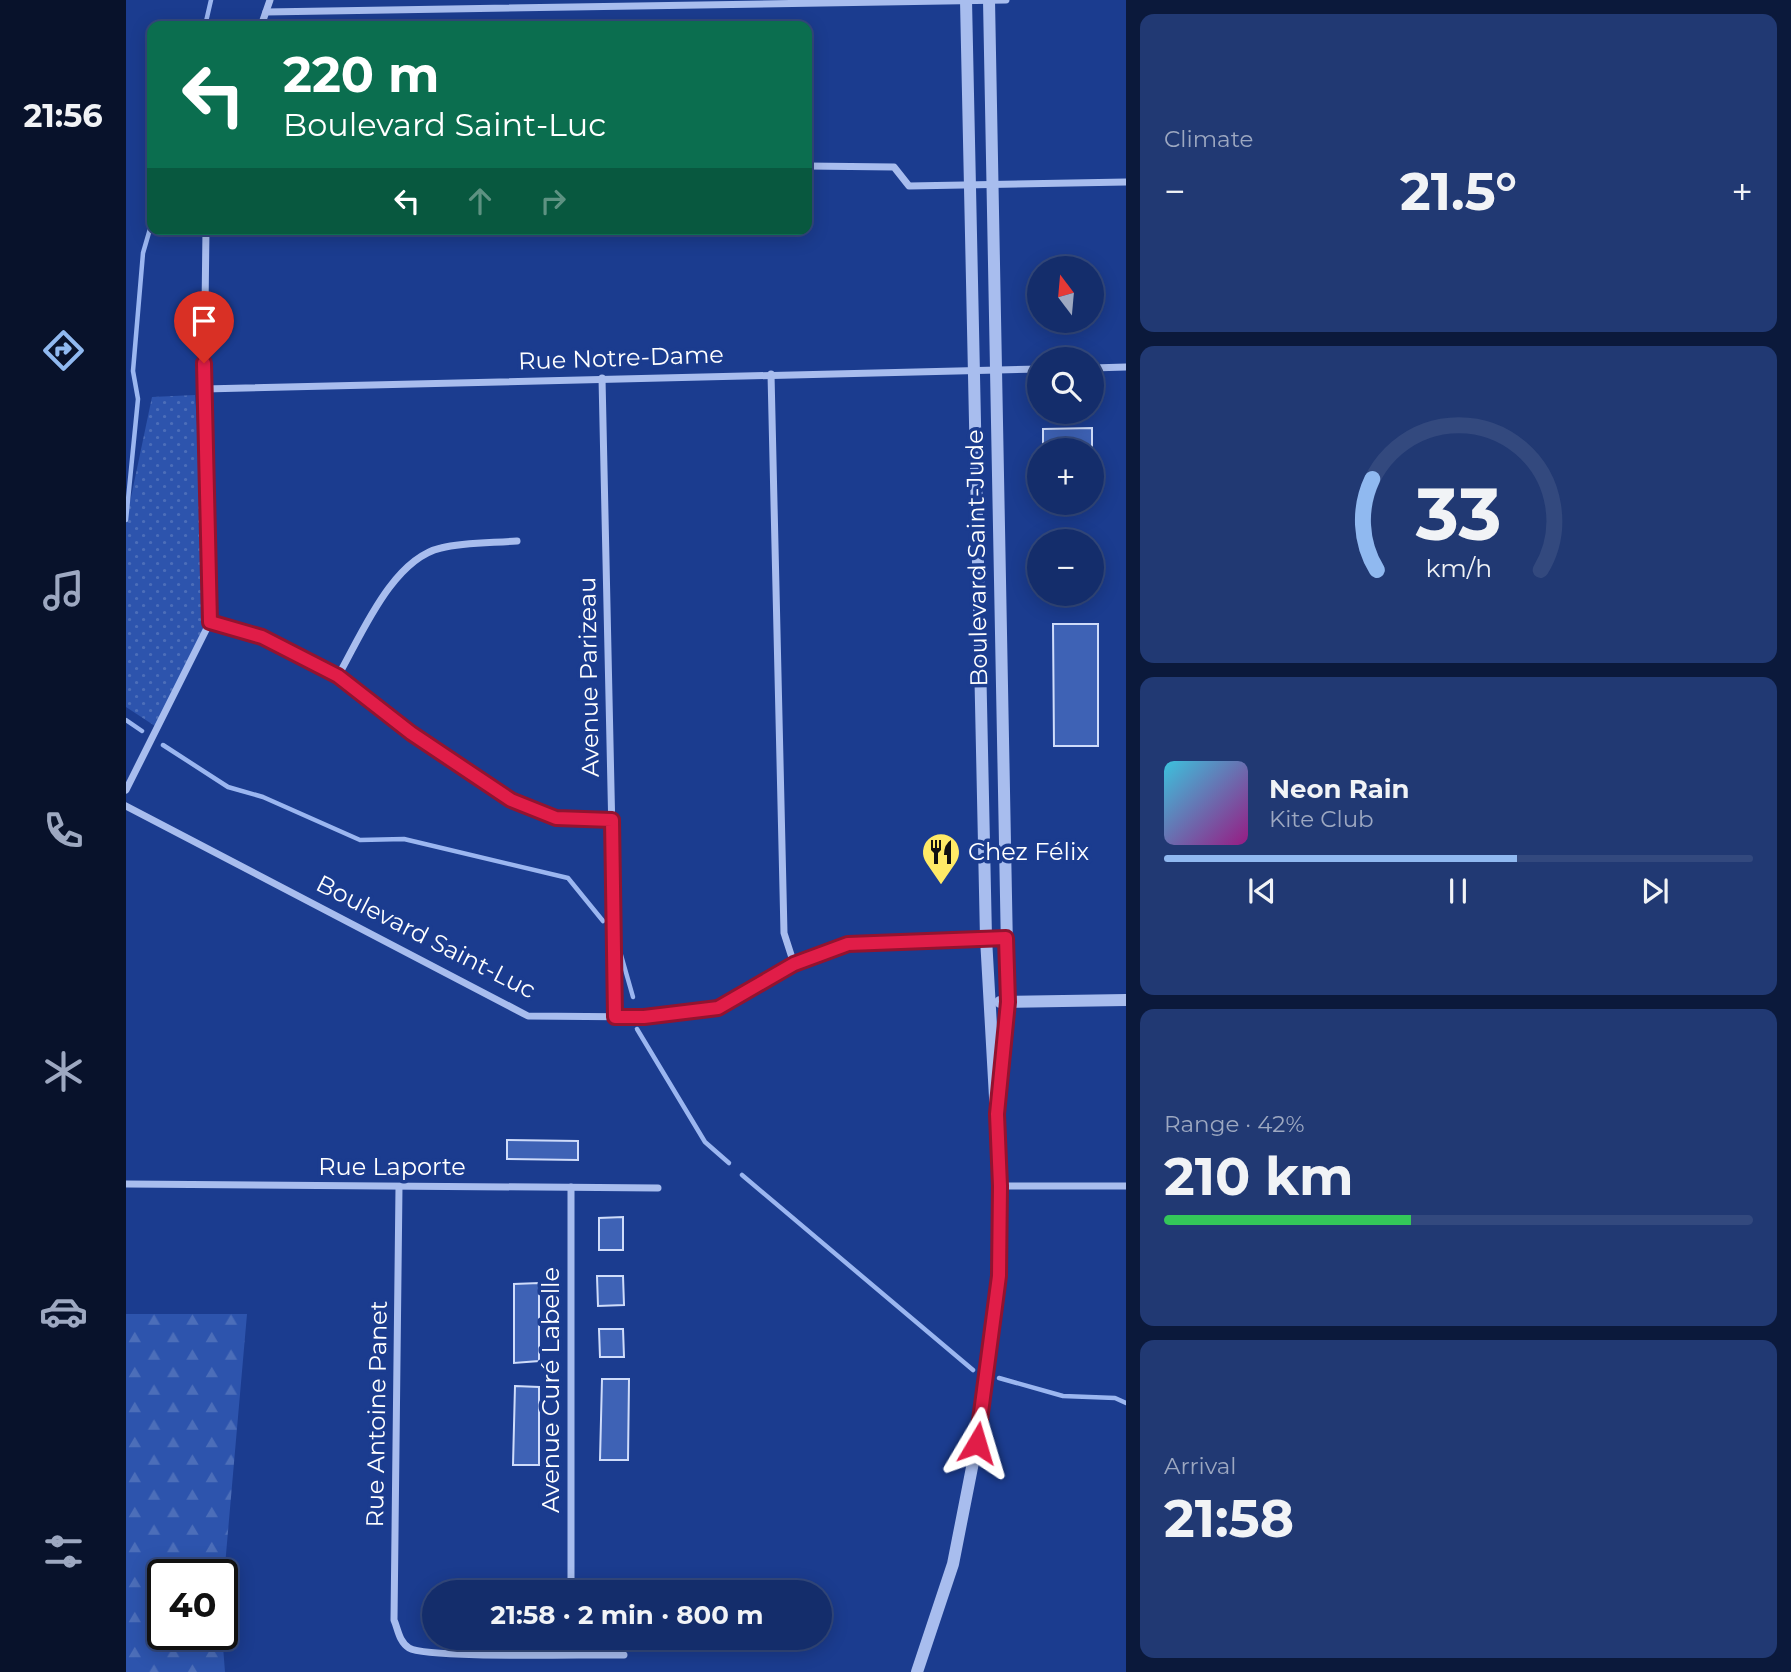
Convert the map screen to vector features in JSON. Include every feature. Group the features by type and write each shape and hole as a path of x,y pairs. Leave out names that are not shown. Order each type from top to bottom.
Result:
{"street":[{"path":"263,21 270,0"},
{"name":"Boulevard Saint-Jude","path":"916,1672 953,1564 977,1443 999,1276 1000,1186 986,938 966,0"},
{"name":"Boulevard Saint-Jude","path":"989,0 1008,1002 997,1114"},
{"path":"266,12 1006,0"},
{"path":"812,166 894,167 909,186 1126,182"},
{"path":"126,790 210,622 204,389 206,235"},
{"path":"1104,368 1126,367"},
{"name":"Rue Notre-Dame","path":"204,389 1027,369"},
{"path":"771,374 784,933 794,964"},
{"name":"Avenue Parizeau","path":"602,378 615,1017"},
{"path":"338,676 394,580 417,558 440,548 517,541"},
{"path":"210,622 262,637 338,676 411,733 511,800 556,818 612,820"},
{"name":"Boulevard Saint-Luc","path":"126,806 527,1016 644,1017 718,1008 794,964 848,944 1006,938"},
{"path":"989,1003 1126,1000"},
{"name":"Rue Laporte","path":"126,1184 658,1188"},
{"path":"1000,1186 1126,1186"},
{"name":"Rue Antoine Panet","path":"399,1187 394,1620 401,1641 410,1649 444,1653 571,1654"},
{"name":"Avenue Curé Labelle","path":"571,1188 571,1580"},
{"path":"571,1650 571,1654 624,1655"}],"green space":[{"path":"195,395 210,622 158,728 126,707 126,521 152,397"},
{"path":"126,1314 247,1314 226,1559 147,1559 147,1650 223,1650 225,1672 126,1672"}],"building":[{"path":"1092,428 1092,438 1043,438 1043,429"},
{"path":"1053,624 1098,624 1098,746 1054,746"},
{"path":"507,1140 578,1141 578,1160 507,1159"},
{"path":"623,1217 623,1250 599,1250 599,1218"},
{"path":"597,1276 623,1276 624,1305 598,1306"},
{"path":"539,1283 539,1361 514,1363 514,1284"},
{"path":"599,1329 623,1329 624,1357 600,1357"},
{"path":"602,1379 629,1379 628,1460 600,1460"},
{"path":"515,1386 539,1387 539,1465 513,1465"}],"waterway":[{"path":"206,21 211,0"},
{"path":"126,520 138,399 133,371 143,253 148,235"},
{"path":"126,720 142,731"},
{"path":"163,745 228,787 263,797 360,840 404,839 568,878 603,921"},
{"path":"617,941 633,997"},
{"path":"637,1029 705,1142 729,1163"},
{"path":"742,1175 973,1370"},
{"path":"999,1378 1063,1396 1115,1398 1126,1403"}],"place":[{"name":"Chez Félix","path":"941,886"}],"route":[{"path":"204,363 210,622 262,637 338,676 411,733 511,800 556,818 612,820 615,1017 644,1017 718,1008 794,964 848,944 1006,938 1008,1002 997,1114 1000,1186 999,1276 977,1443"}]}
